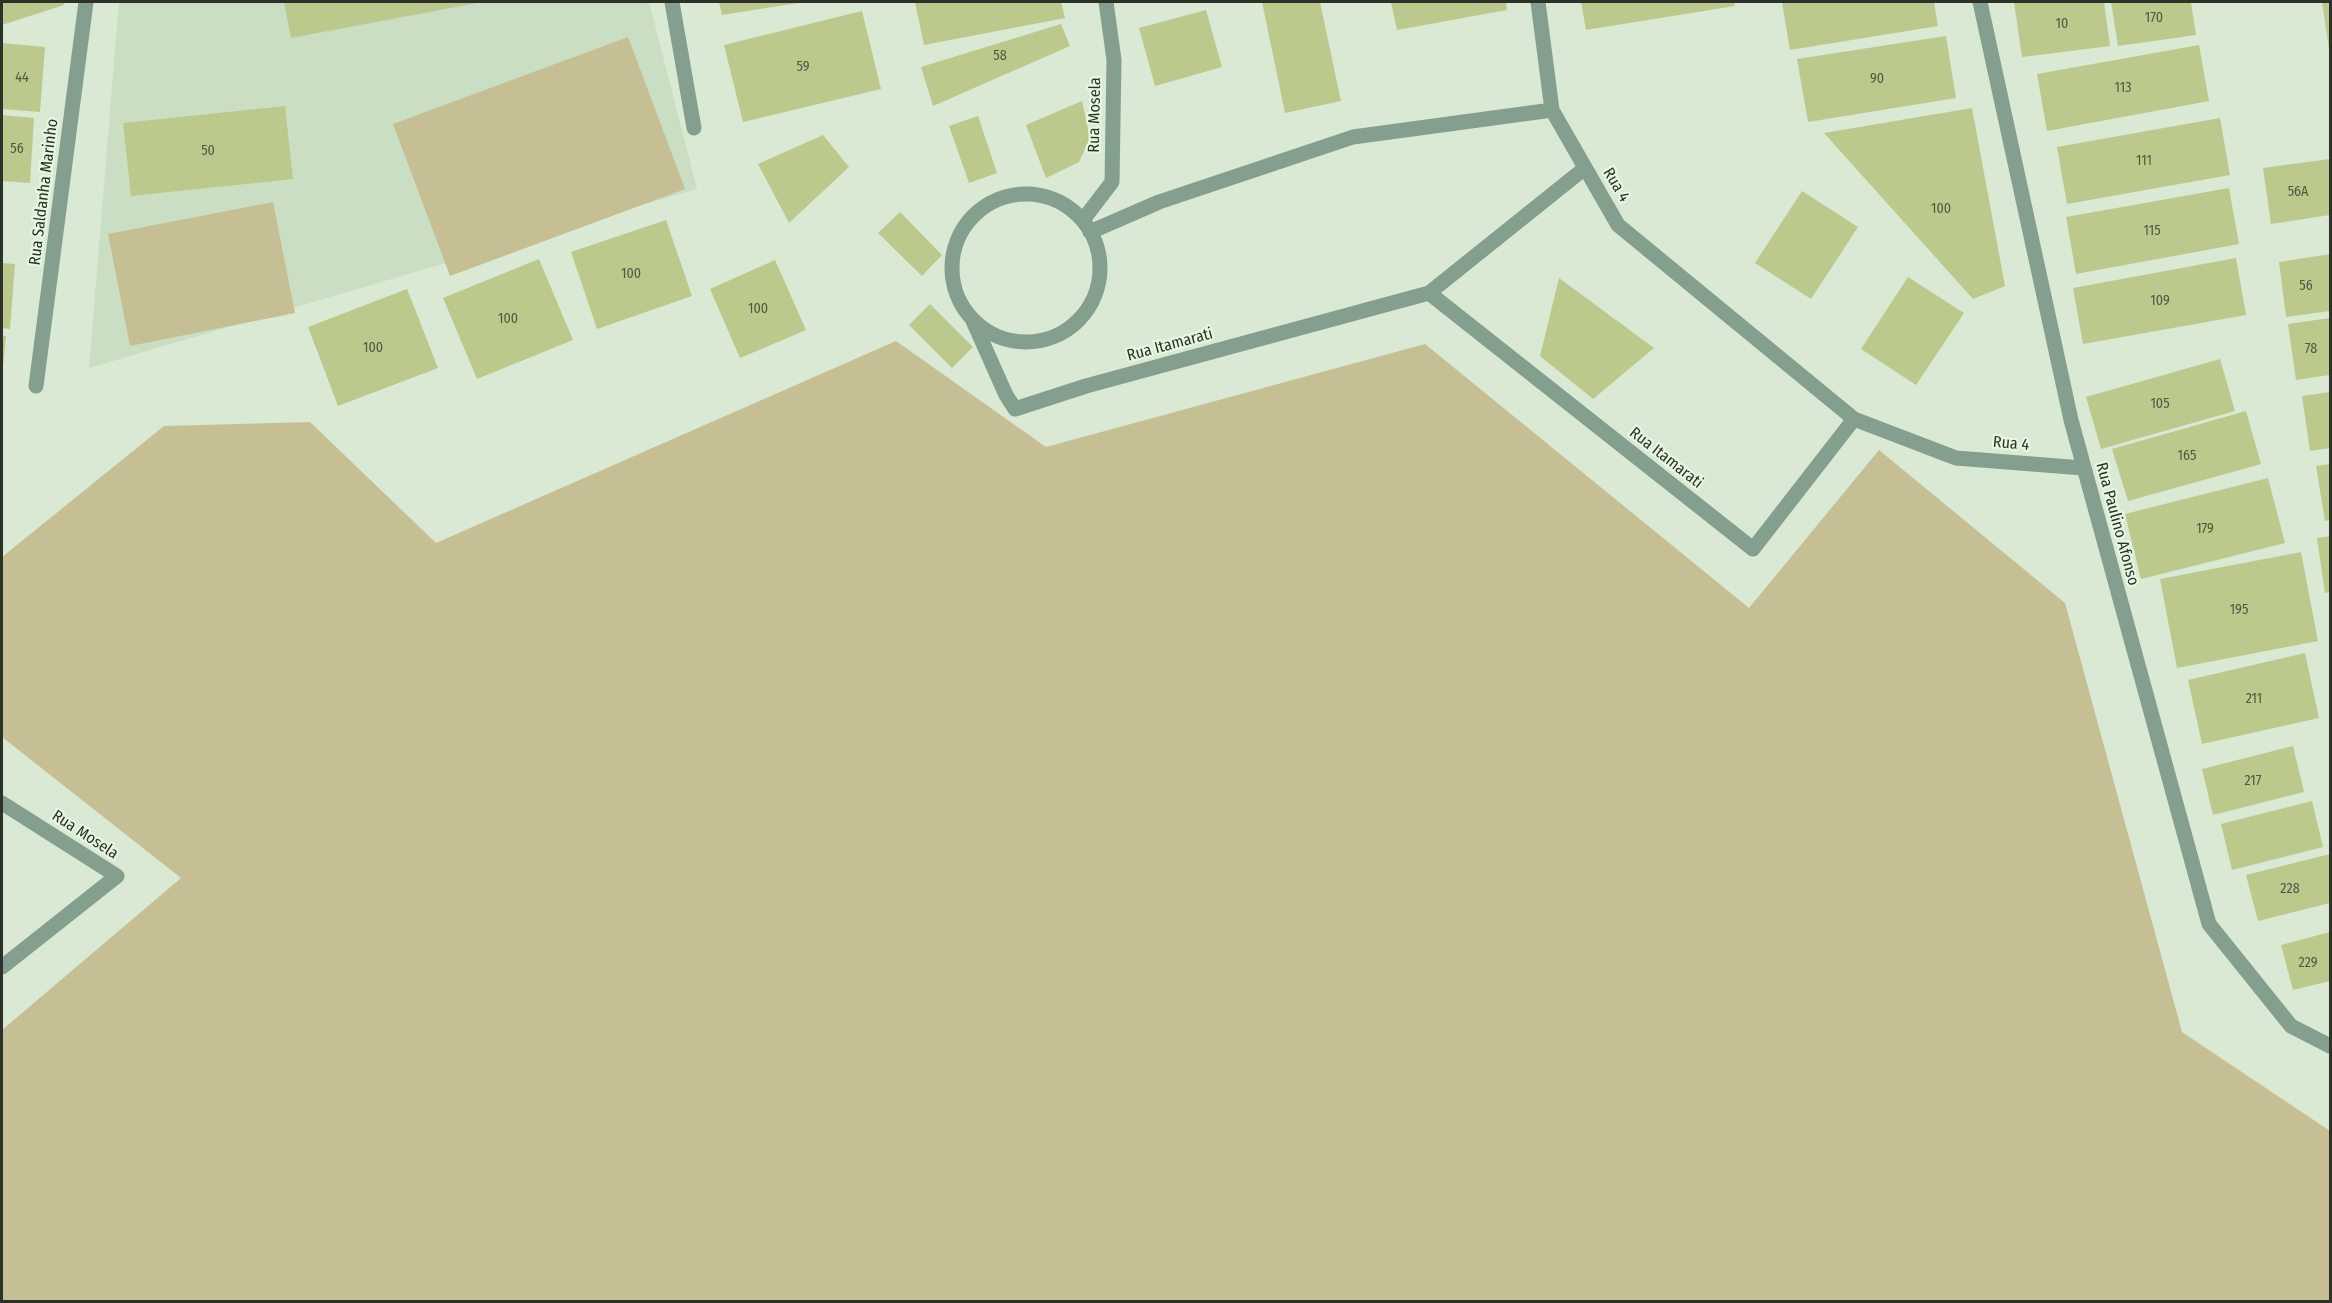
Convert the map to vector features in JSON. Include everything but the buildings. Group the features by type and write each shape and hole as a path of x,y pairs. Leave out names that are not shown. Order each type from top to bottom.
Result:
{"street":[{"name":"Rua Saldanha Marinho","path":"36,386 86,2"},
{"path":"672,2 693,128"},
{"name":"Rua Mosela","path":"1087,226 1112,182 1114,60 1106,2"},
{"path":"1087,226 1353,137 1552,110 1538,2"},
{"name":"Rua Paulino Afonso","path":"1980,2 2071,420 2209,924 2291,1026 2331,1046"},
{"name":"Rua 4","path":"1552,110 1618,225 1854,419 1956,458 2083,468"},
{"name":"Rua Itamarati","path":"973,321 1015,409 1086,386 1429,293 1585,168"},
{"path":"1019,194 1043,195 1065,204 1087,226 1096,242 1101,267 1097,292 1085,314 1067,331 1044,340 1018,342 994,336 973,321 959,302 951,279 952,254 960,232 975,213 996,200 1019,194"},
{"name":"Rua Itamarati","path":"1429,293 1753,549 1854,419"},
{"name":"Rua Mosela","path":"2,803 117,876 2,967"}],"shaded area":[{"path":"119,2 649,2 697,189 89,368"},
{"path":"628,37 685,189 450,276 393,124"},
{"path":"273,202 295,313 130,346 108,234"},
{"path":"896,341 1046,447 1425,344 1749,608 1879,450 2065,603 2182,1032 2330,1131 2330,1301 2,1301 2,1030 181,878 2,737 2,557 164,426 310,422 436,543"}]}
